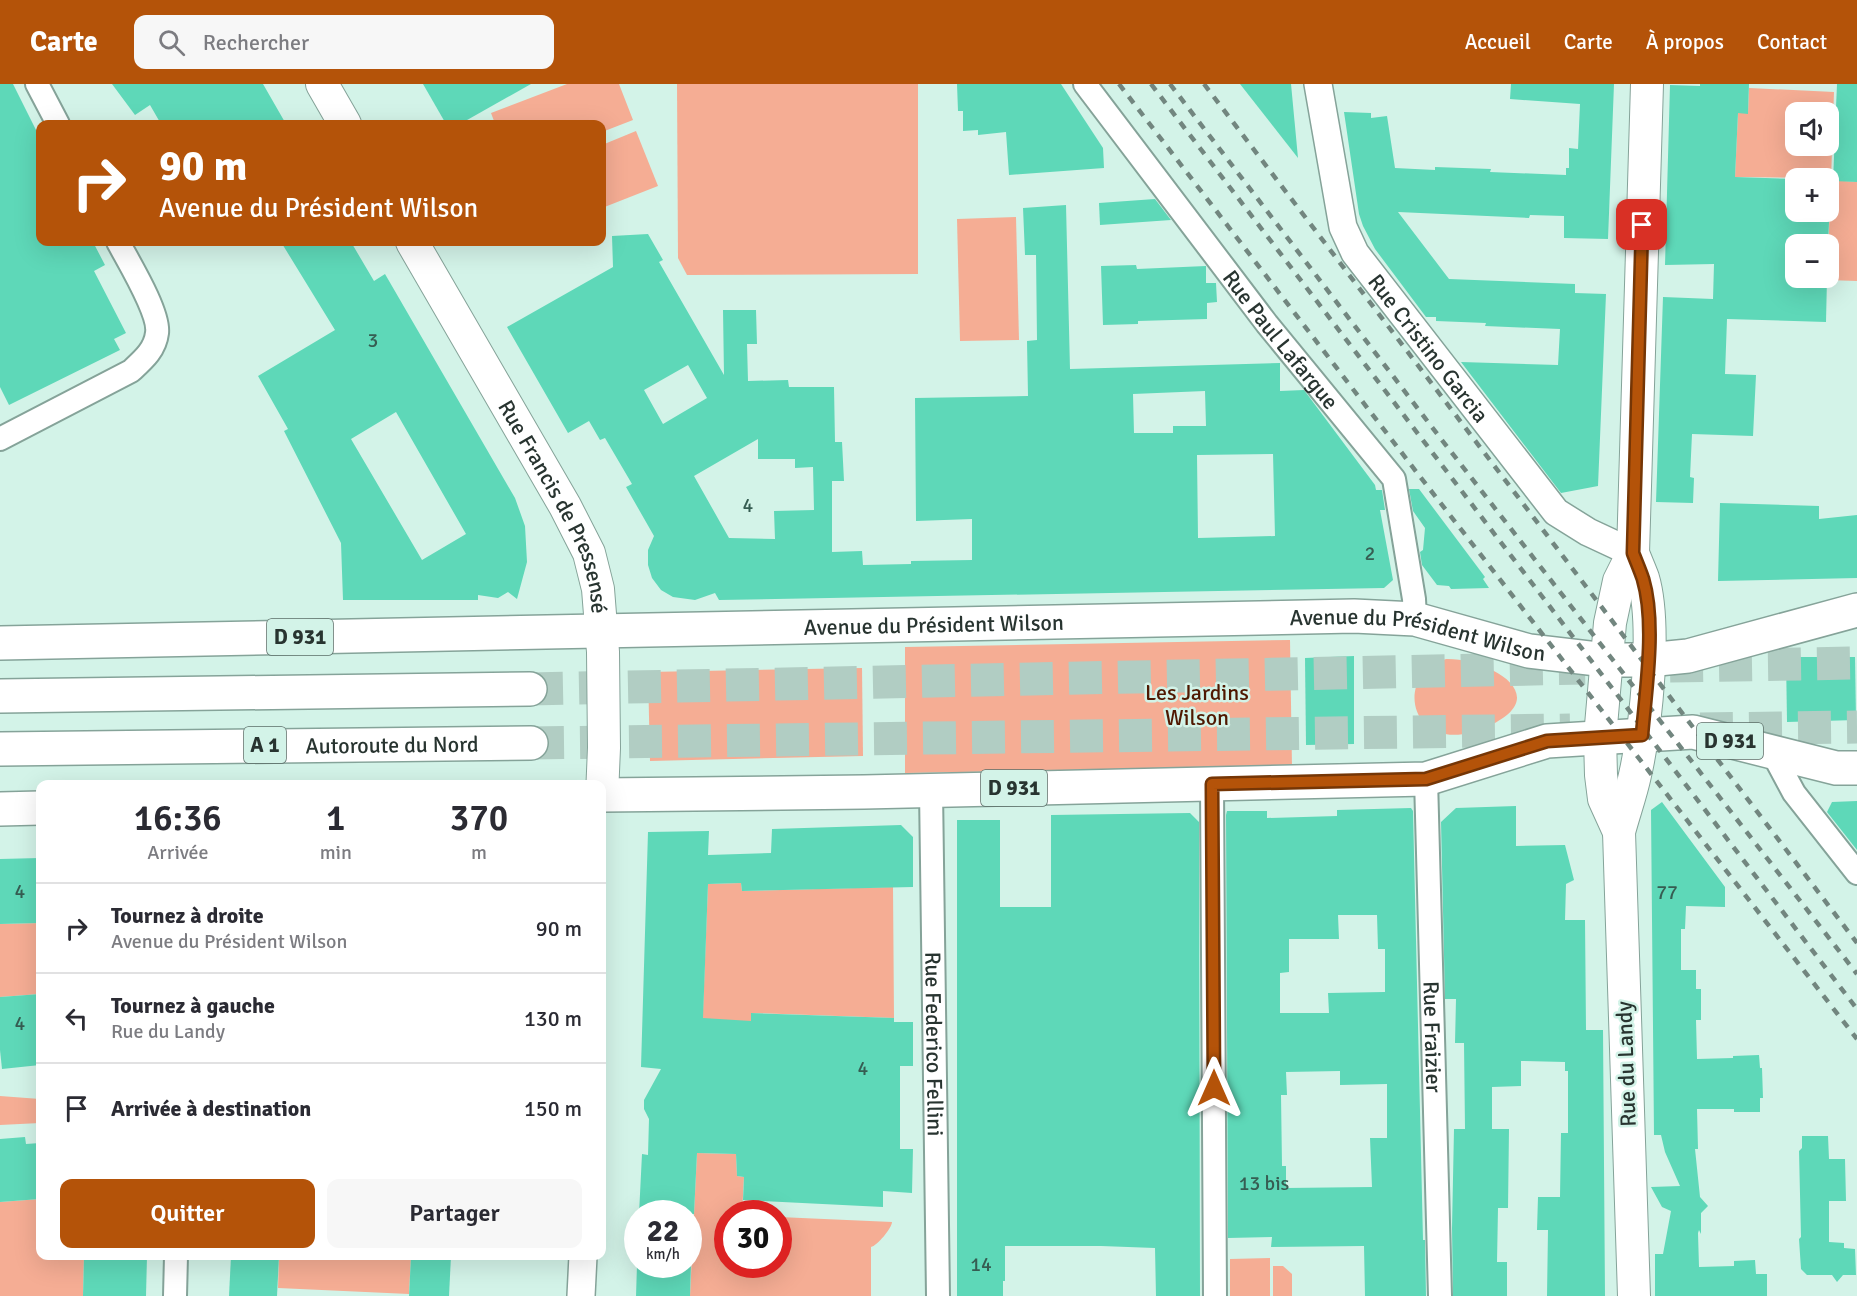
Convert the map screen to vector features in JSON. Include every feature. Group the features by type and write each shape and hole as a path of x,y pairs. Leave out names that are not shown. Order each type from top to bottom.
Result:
{"main road":[{"path":"322,84 343,120"},
{"name":"Rue du Landy","path":"1634,1296 1619,832 1635,777 1642,735 1648,660 1649,620 1643,580 1633,553 1647,84"},
{"name":"Rue Francis de Pressensé","path":"414,246 565,506 589,553 598,589 601,630 603,780"},
{"name":"Rue du Landy","path":"1619,832 1604,799 1600,737 1610,623 1619,581 1633,553"},
{"name":"Avenue du Président Wilson","path":"0,643 1343,616 1415,619 1528,651 1606,660 1648,660 1688,656 1857,610"},
{"path":"0,696 530,689"},
{"name":"D 931","path":"606,795 1426,779 1547,741 1693,732 1836,768 1857,768"},
{"name":"Autoroute du Nord","path":"0,749 531,743"},
{"path":"0,809 36,808"}],"street":[{"path":"37,84 56,120"},
{"name":"Rue Paul Lafargue","path":"1085,84 1268,324 1394,479 1414,598 1415,619"},
{"name":"Rue Cristino Garcia","path":"1318,84 1342,227 1355,253 1556,512 1587,532 1633,553"},
{"path":"0,439 131,371 147,357 154,344 158,325 150,304 120,246"},
{"path":"1772,752 1794,793 1857,873"},
{"name":"Rue Fraizier","path":"1426,779 1440,1296"},
{"path":"1212,784 1215,1296"},
{"name":"Rue Federico Fellini","path":"931,790 938,1296"},
{"path":"175,1296 176,1260"},
{"path":"582,1296 583,1260"}],"green space":[{"path":"567,84 619,84 633,120 606,130 606,120 494,120 491,113"},
{"path":"677,84 918,84 918,274 687,275 678,258"},
{"path":"1749,88 1834,92 1834,102 1785,102 1785,156 1832,156 1831,168 1785,168 1785,178 1735,177 1738,113 1748,113"},
{"path":"636,131 658,186 606,206 606,143"},
{"path":"1839,181 1857,182 1857,281 1839,280 1839,234 1829,234 1829,222 1839,222"},
{"path":"1016,217 1019,340 960,341 957,219"},
{"name":"Les Jardins Wilson","path":"1290,640 1292,766 905,773 905,647"},
{"path":"1446,659 1462,660 1479,665 1508,680 1516,691 1516,702 1508,714 1489,726 1463,734 1442,733 1427,725 1418,713 1415,698 1418,682 1428,669"},
{"path":"862,668 863,756 650,761 648,672"},
{"path":"741,883 742,891 893,887 894,1018 752,1013 751,1021 701,1062 708,884"},
{"path":"36,923 36,994 0,997 0,924"},
{"path":"0,1096 36,1099 36,1123 0,1125"},
{"path":"697,1153 736,1154 737,1176 744,1177 743,1200 714,1200 714,1278 792,1278 792,1218 892,1222 884,1236 871,1247 871,1296 690,1296 691,1278 702,1278 702,1200 695,1200"},
{"path":"36,1199 36,1260 84,1260 83,1296 0,1296 0,1202"},
{"path":"1270,1258 1270,1296 1230,1296 1230,1259"},
{"path":"279,1260 411,1260 409,1294 278,1288"},
{"path":"1273,1266 1283,1266 1292,1274 1292,1296 1273,1296"}],"building":[{"path":"0,84 13,84 36,130 36,246 95,246 105,265 94,271 126,333 114,339 120,350 9,405 0,387"},
{"path":"112,84 263,84 284,120 159,120 150,105 135,115"},
{"path":"423,84 531,84 467,120 444,120"},
{"path":"957,84 1061,84 1103,148 1104,168 1009,175 1006,132 978,135 978,130 963,131 963,111 958,111"},
{"path":"1240,84 1291,84 1298,158"},
{"path":"1511,84 1614,84 1608,239 1564,238 1564,216 1530,215 1529,218 1398,212 1449,279 1575,284 1575,293 1606,294 1598,486 1561,493 1461,362 1558,365 1560,329 1485,326 1486,323 1436,321 1436,317 1426,317 1375,249 1363,226 1359,214 1344,112 1371,113 1371,118 1387,116 1395,168 1491,169 1490,172 1566,175 1566,168 1569,168 1569,148 1578,149 1580,104 1510,99"},
{"path":"1700,84 1749,84 1748,114 1738,113 1735,177 1785,179 1785,222 1829,222 1828,234 1785,234 1785,288 1827,288 1826,322 1727,319 1725,374 1756,375 1753,436 1692,434 1690,477 1694,478 1693,503 1656,502 1663,297 1713,299 1714,264 1665,265 1670,85 1700,86"},
{"path":"1837,84 1857,84 1857,182 1839,181 1839,168 1834,168 1834,156 1839,156 1839,102 1836,102"},
{"path":"1155,199 1171,220 1100,225 1099,203"},
{"path":"1066,205 1070,369 1280,363 1280,391 1304,390 1375,485 1376,490 1382,490 1385,510 1380,510 1393,580 1384,588 719,600 715,593 695,600 673,597 661,590 652,578 648,565 648,550 654,536 626,487 632,484 605,438 600,440 589,421 568,433 507,327 613,267 612,236 648,234 663,260 659,262 724,375 723,310 756,310 757,344 747,344 748,381 788,380 789,387 834,387 835,442 842,442 844,481 832,481 832,552 862,551 863,565 972,560 972,519 916,521 915,398 1028,396 1027,341 1037,340 1036,255 1025,255 1023,208","holes":["688,365 707,398 663,424 644,390","1205,391 1206,426 1173,426 1173,433 1134,433 1133,394","758,439 758,459 795,459 795,468 813,467 814,510 774,511 775,539 729,538 694,476","1273,454 1275,536 1198,538 1197,455"]},
{"path":"283,246 353,246 374,281 385,274 515,498 525,526 527,562 517,599 508,592 498,598 478,595 478,600 343,600 341,543 284,431 288,429 258,376 335,330","holes":["396,412 466,534 422,560 351,439"]},
{"path":"1136,265 1137,269 1206,266 1206,283 1216,283 1217,302 1207,303 1207,319 1138,321 1138,324 1103,325 1101,266"},
{"path":"1409,489 1419,489 1485,577 1483,579 1489,588 1451,589 1449,586 1437,585 1422,565 1420,552 1423,550 1425,528 1413,511"},
{"path":"1720,503 1819,506 1819,519 1857,515 1857,578 1718,581"},
{"path":"1354,656 1354,744 1306,745 1305,658"},
{"path":"1786,657 1855,657 1856,720 1787,722"},
{"path":"1857,801 1857,850 1827,812 1832,802"},
{"path":"1662,802 1725,887 1725,907 1686,906 1685,929 1681,929 1681,970 1696,970 1696,989 1701,989 1701,1020 1696,1020 1697,1059 1759,1055 1760,1068 1762,1068 1763,1098 1760,1098 1760,1112 1697,1109 1698,1149 1695,1149 1700,1197 1708,1206 1701,1213 1701,1234 1699,1230 1698,1233 1699,1267 1734,1266 1734,1261 1755,1260 1756,1274 1767,1274 1767,1296 1655,1296 1655,1254 1663,1254 1671,1211 1662,1207 1651,1187 1680,1186 1665,1152 1661,1135 1654,1135 1651,810"},
{"path":"1516,806 1516,846 1565,845 1574,880 1566,884 1565,920 1585,920 1586,1030 1603,1030 1605,1296 1547,1296 1548,1230 1537,1230 1538,1197 1560,1197 1561,1133 1568,1133 1568,1071 1565,1071 1565,1062 1521,1061 1521,1086 1492,1087 1492,1129 1509,1129 1508,1208 1498,1208 1497,1262 1507,1262 1507,1296 1453,1296 1454,1129 1465,1129 1464,1043 1455,1043 1456,999 1445,999 1441,822 1456,808"},
{"path":"1411,808 1413,811 1426,1296 1365,1296 1364,1246 1271,1247 1272,1237 1228,1238 1227,811 1267,811 1267,818 1337,816 1337,810","holes":["1338,915 1377,915 1378,949 1385,949 1385,992 1328,993 1329,1013 1280,1013 1280,973 1289,972 1289,939 1339,939","1340,1071 1340,1085 1387,1084 1387,1138 1370,1138 1372,1187 1286,1188 1286,1166 1282,1166 1281,1095 1287,1095 1286,1072"]},
{"path":"1190,813 1199,822 1200,1296 1156,1296 1155,1248 1005,1246 1003,1296 957,1296 957,820 1000,820 1000,907 1051,907 1051,815"},
{"path":"901,825 913,837 913,887 742,891 741,883 708,884 703,1018 751,1021 751,1013 894,1018 894,1022 913,1022 913,1066 900,1066 900,1149 913,1149 912,1193 883,1191 883,1207 792,1202 792,1200 743,1200 744,1177 737,1176 736,1154 697,1153 695,1200 640,1200 642,1154 648,1155 649,1119 644,1109 644,1100 661,1069 641,1067 648,832 709,831 708,855 771,853 772,829"},
{"path":"36,858 36,923 0,924 0,859"},
{"path":"36,994 36,1065 2,1069 0,997"},
{"path":"1802,1136 1828,1136 1829,1159 1845,1159 1846,1201 1829,1201 1829,1242 1844,1243 1844,1248 1855,1249 1856,1275 1843,1275 1837,1282 1832,1275 1807,1275 1801,1269 1799,1151 1802,1148"},
{"path":"25,1137 26,1144 36,1143 36,1199 0,1202 0,1139"},
{"path":"84,1260 147,1260 146,1296 83,1296"},
{"path":"231,1260 279,1260 277,1296 229,1296"},
{"path":"411,1260 451,1260 449,1296 409,1296"},
{"path":"637,1278 691,1278 690,1296 636,1296"}],"tunnel":[{"path":"1670,666 1857,663"},
{"path":"530,689 1585,668"},
{"path":"1700,729 1857,727"},
{"path":"531,743 1570,730"}],"railway":[{"path":"1119,84 1418,474 1857,1039"},
{"path":"1151,84 1857,1009"},
{"path":"1170,84 1438,435 1857,974"},
{"path":"1204,84 1857,943"}],"route":[{"path":"1214,1088 1212,784 1426,779 1525,746 1547,741 1642,735 1649,620 1643,580 1633,553 1642,225"}]}
